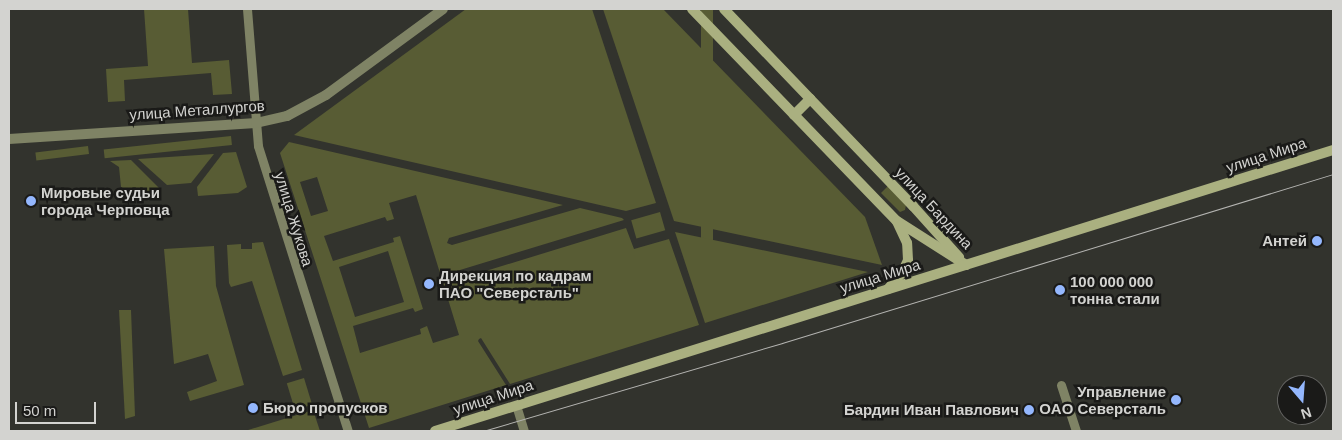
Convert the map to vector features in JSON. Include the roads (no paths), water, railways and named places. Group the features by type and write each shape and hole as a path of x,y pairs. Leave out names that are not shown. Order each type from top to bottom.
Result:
{"main road":[{"name":"улица Бардина","path":"692,9 897,222 966,265"},
{"name":"улица Бардина","path":"724,9 913,206 966,265"},
{"path":"794,114 810,98"},
{"name":"улица Мира","path":"435,431 1333,150"},
{"path":"887,289 902,273 908,260 907,243 897,222"}],"street":[{"name":"улица Жукова","path":"247,9 258,146 348,431"},
{"name":"улица Металлургов","path":"9,139 256,123 287,116 326,95 443,9"},
{"path":"1061,385 1076,431"},
{"path":"516,406 524,431"}],"tram line":[{"path":"483,431 782,343 1333,174"}],"place":[{"name":"Мировые судьи города Черповца","path":"31,201"},
{"name":"Антей","path":"1317,241"},
{"name":"Дирекция по кадрам ПАО \"Северсталь\"","path":"429,284"},
{"name":"100 000 000 тонна стали","path":"1060,290"},
{"name":"Управление OAO Северсталь","path":"1176,400"},
{"name":"Бюро пропусков","path":"253,408"},
{"name":"Бардин Иван Павлович","path":"1029,410"}]}
